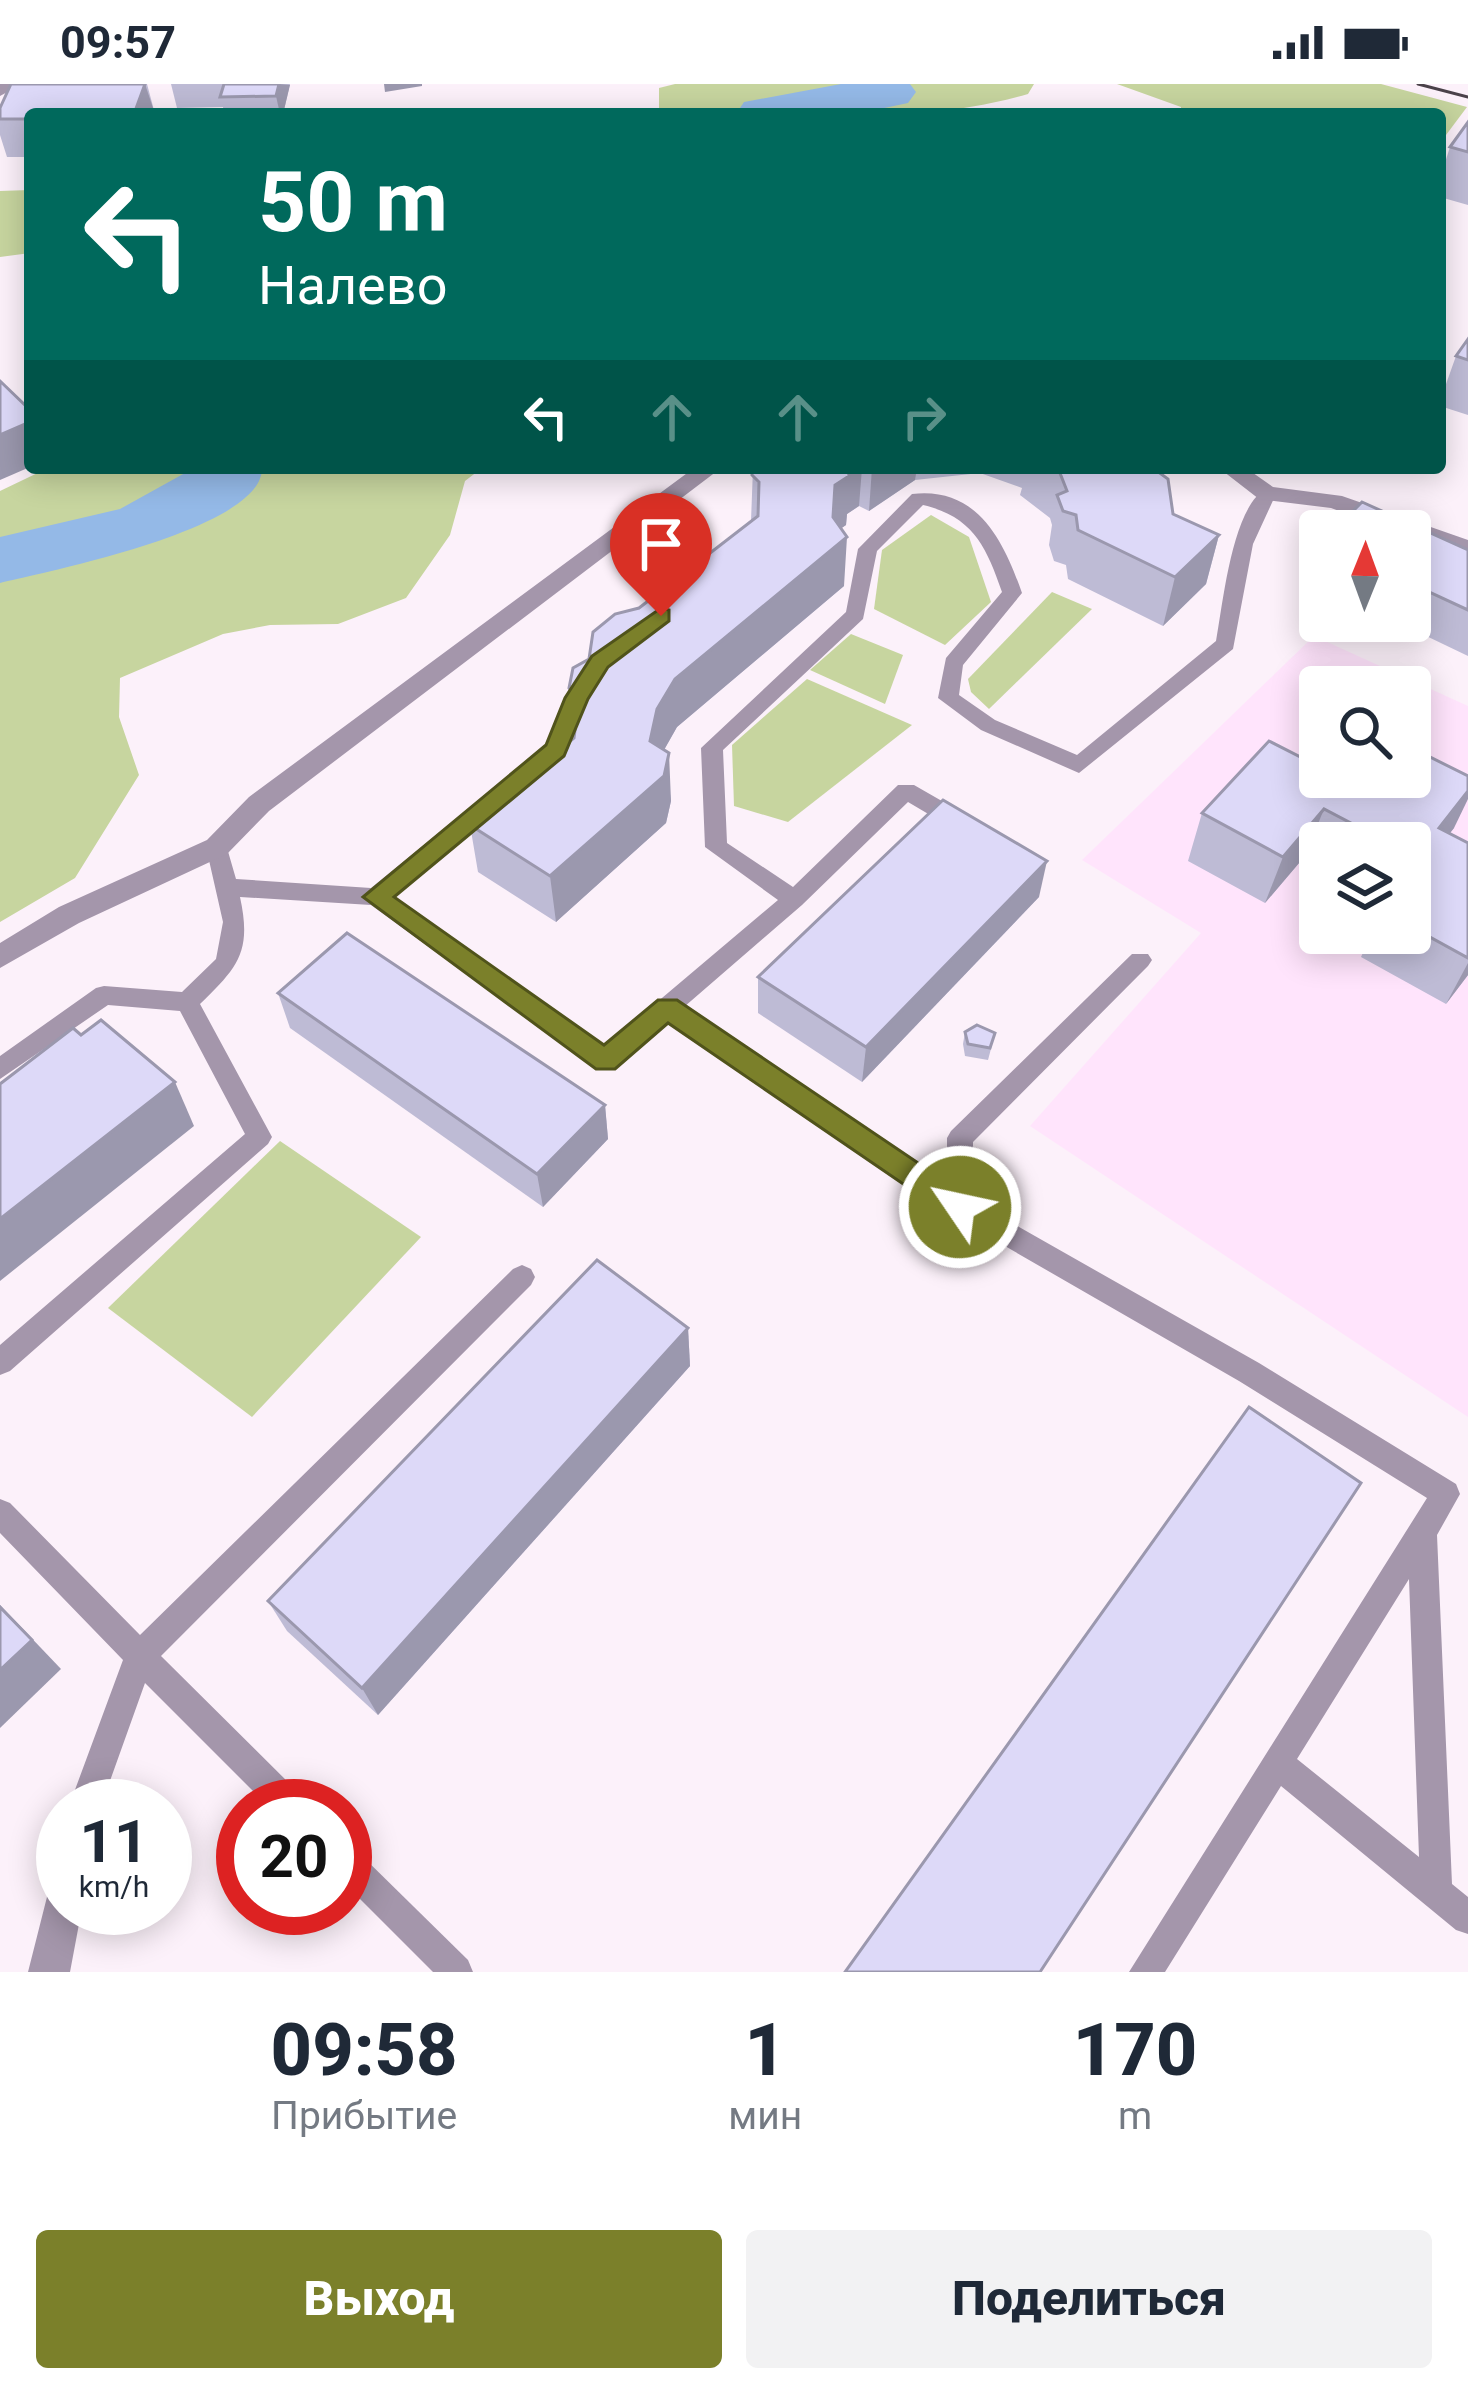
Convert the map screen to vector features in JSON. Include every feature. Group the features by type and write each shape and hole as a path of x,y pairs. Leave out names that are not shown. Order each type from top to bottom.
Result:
{"street":[{"path":"0,90 13,84"},
{"path":"0,957 68,915 217,847 259,804 701,474"},
{"path":"1239,474 1267,494 1334,501 1468,549"},
{"path":"49,1972 57,1935"}],"lane":[{"path":"794,899 716,847 712,748 856,614 868,550 919,499 958,506 982,524 1012,592 953,663 948,698 988,725 1079,765 1226,644 1243,544 1267,494"},
{"path":"376,897 556,750 577,698 600,662"},
{"path":"226,887 376,897 605,1061 794,899 907,790 982,835"},
{"path":"0,1069 104,994 187,1002 227,963 234,922 217,847"},
{"path":"960,1207 960,1138 1140,960"},
{"path":"0,1362 259,1137 187,1002"},
{"path":"667,1008 960,1207 1249,1372 1446,1495 1146,1972"},
{"path":"95,1779 140,1656 523,1277"},
{"path":"0,1513 263,1779"},
{"path":"1422,1532 1436,1891"},
{"path":"1277,1763 1468,1918"},
{"path":"372,1888 456,1972"}],"shaded area":[{"path":"1308,642 1327,642 1380,666 1299,666 1299,798 1431,798 1431,689 1468,706 1468,1417 1030,1126 1201,933 1082,860"}],"green space":[{"path":"675,84 1034,84 1028,94 960,108 659,108 659,88"},
{"path":"1117,84 1381,84 1467,107 1446,135 1446,108 1181,107"},
{"path":"24,190 24,254 0,257 0,191"},
{"path":"35,474 474,474 465,481 450,535 406,598 338,624 270,625 223,634 120,678 119,717 139,775 75,878 0,922 0,491"},
{"path":"931,515 969,537 991,602 945,645 874,609 882,550"},
{"path":"1052,592 1092,609 989,709 971,692 968,679"},
{"path":"851,634 903,655 885,704 810,670"},
{"path":"807,679 912,725 788,822 734,806 732,745"},
{"path":"280,1141 421,1237 252,1417 108,1308"}],"building":[{"path":"11,84 145,84 136,108 24,108 24,119 0,119"},
{"path":"224,84 279,84 276,96 220,97"},
{"path":"1468,122 1468,152 1450,147"},
{"path":"1468,339 1468,360 1456,356"},
{"path":"0,381 24,404 24,425 0,435"},
{"path":"849,474 835,485 833,517 847,537 675,679 657,709 650,741 669,753 664,776 550,876 470,825 574,738 579,699 569,688 573,668 589,659 593,632 615,614 639,608 758,516 759,482 752,475"},
{"path":"1060,474 1161,474 1168,479 1173,514 1219,535 1175,577 1078,530 1076,515 1063,511 1057,495 1067,491"},
{"path":"1362,502 1380,510 1354,510"},
{"path":"1431,533 1468,550 1468,610 1431,593"},
{"path":"1269,741 1299,756 1299,798 1431,798 1431,758 1468,776 1468,791 1439,828 1468,843 1468,958 1431,938 1431,822 1349,822 1324,809 1313,822 1299,822 1299,838 1283,857 1202,813"},
{"path":"943,800 1047,861 866,1047 758,977"},
{"path":"347,933 605,1105 537,1174 278,993"},
{"path":"101,1020 175,1082 0,1219 0,1084 73,1028 81,1035"},
{"path":"977,1025 995,1033 990,1048 968,1044 965,1032"},
{"path":"597,1260 688,1328 362,1688 268,1601"},
{"path":"1249,1407 1361,1483 1040,1972 845,1972"},
{"path":"0,1607 32,1640 0,1670"}],"waterway":[{"path":"797,108 889,92"},
{"path":"0,560 142,526 228,474"}],"tram line":[{"path":"1418,84 1468,97"}],"route":[{"path":"661,616 600,662 577,698 556,750 376,897 605,1061 667,1008 960,1207"}]}
